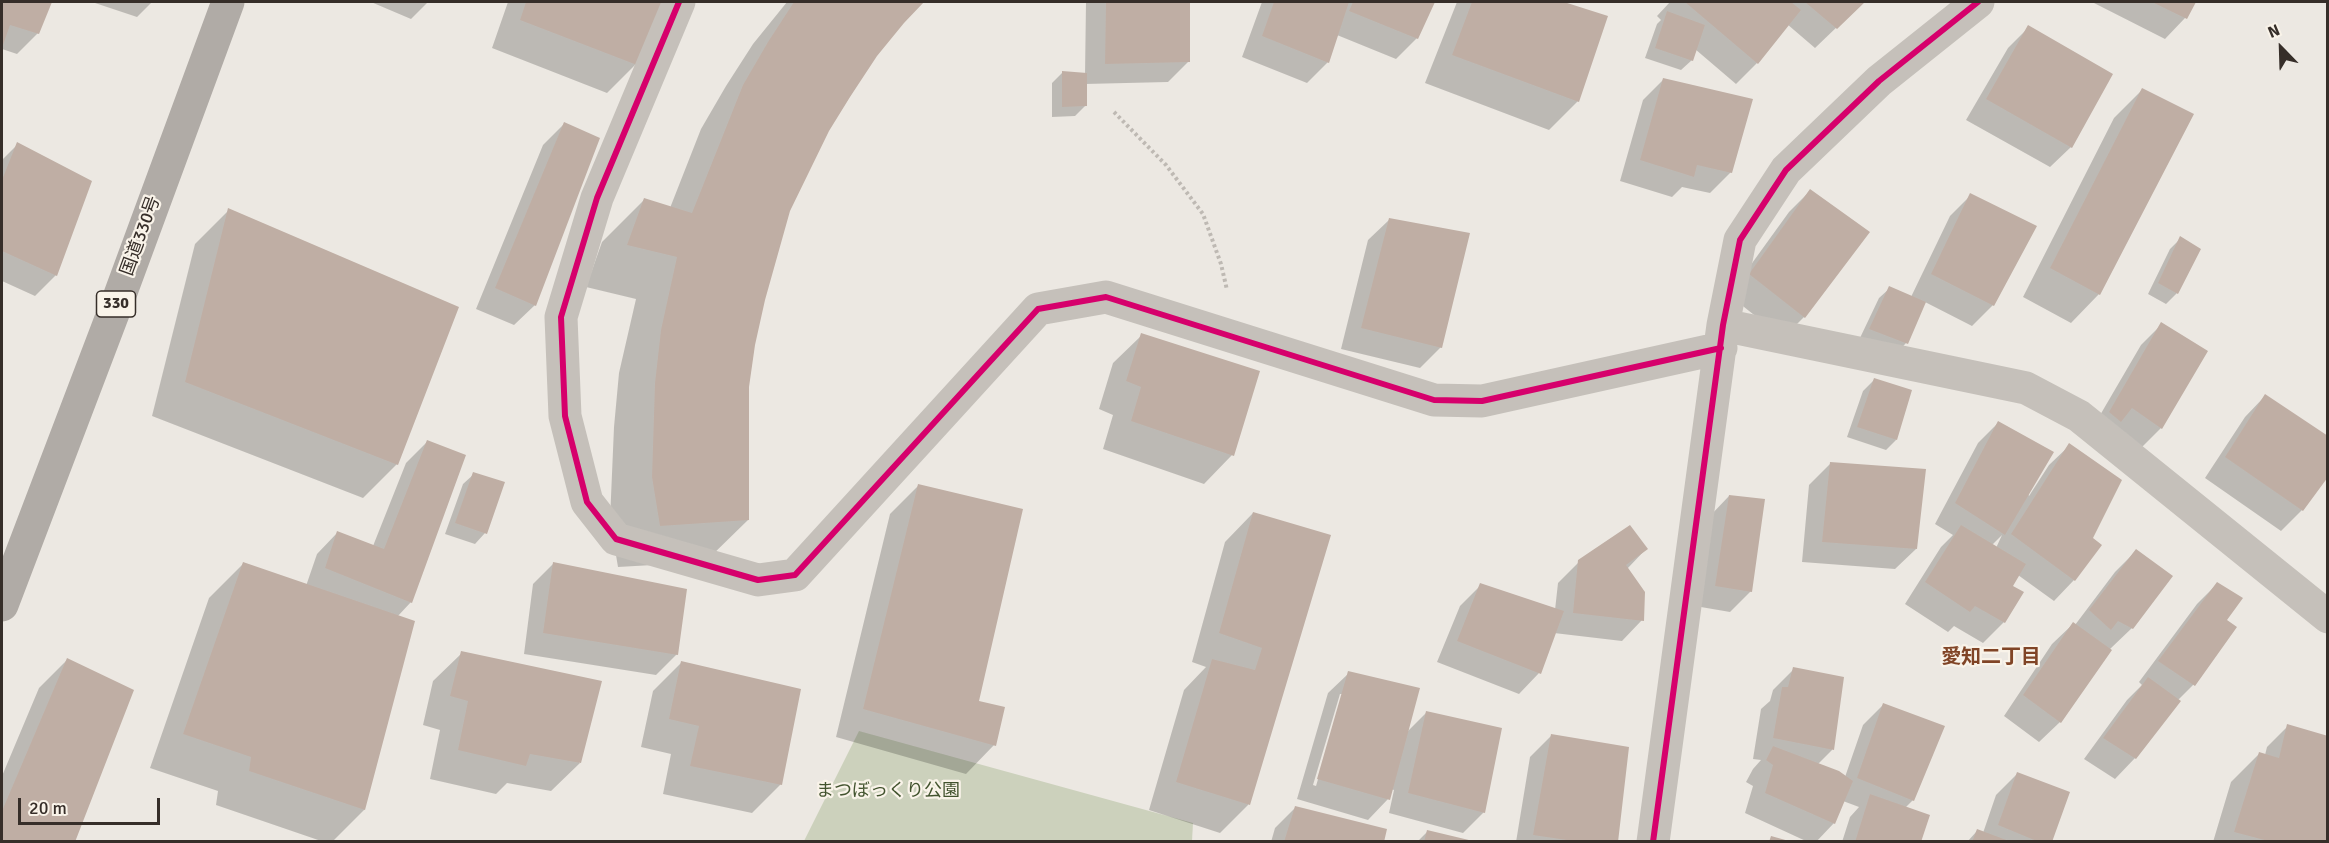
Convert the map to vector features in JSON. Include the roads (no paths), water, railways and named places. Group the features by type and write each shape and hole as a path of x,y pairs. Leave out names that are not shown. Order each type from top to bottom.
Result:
{"highway":[{"name":"国道330号","path":"4,591 117,303 228,2"}],"street":[{"path":"679,2 597,198 561,317 565,416 587,502 616,539 758,580 795,574 1038,309 1106,297 1434,400 1482,401 1722,337 2026,388 2079,416 2328,617"},
{"path":"1653,842 1722,337 1740,240 1786,170 1879,81 1978,2"}],"district":[{"name":"愛知二丁目","path":"1991,658"}],"park label":[{"name":"まつぼっくり公園","path":"888,791"}]}
